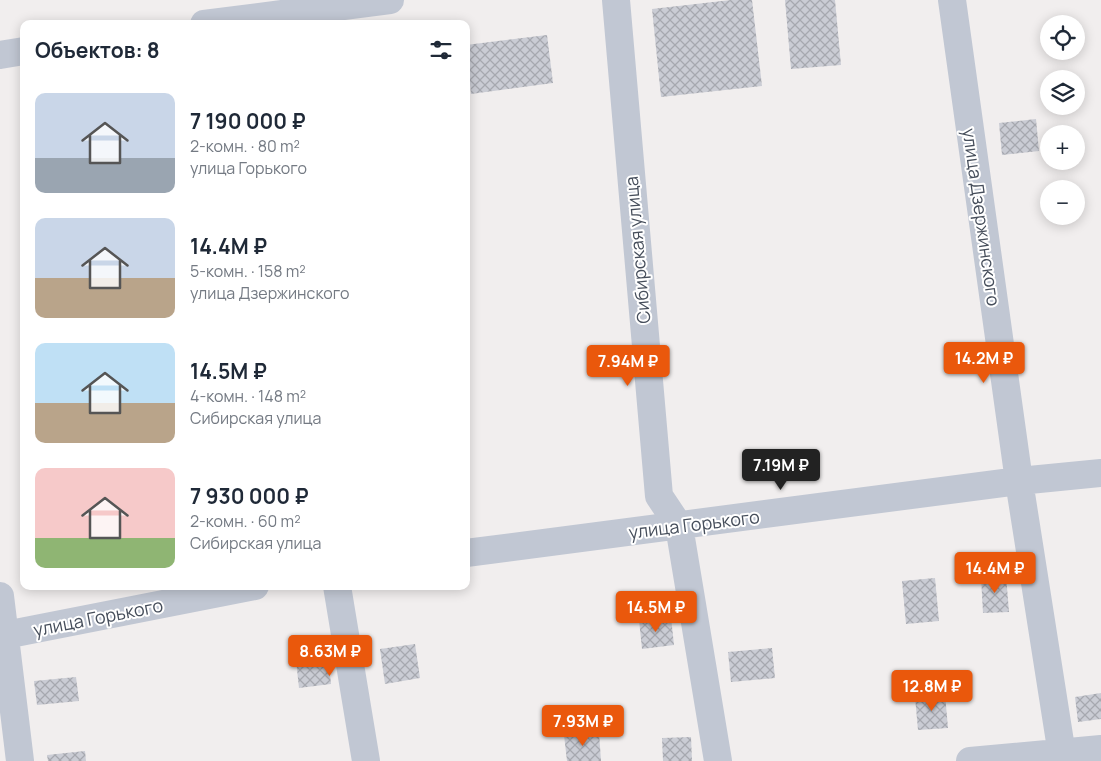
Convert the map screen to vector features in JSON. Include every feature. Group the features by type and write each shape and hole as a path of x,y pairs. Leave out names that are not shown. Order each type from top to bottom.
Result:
{"street":[{"path":"265,19 390,0"},
{"name":"Сибирская улица","path":"616,0 659,496 679,526 718,761"},
{"name":"улица Дзержинского","path":"952,0 1019,481 1062,757"},
{"path":"0,55 20,52"},
{"name":"улица Горького","path":"470,552 1019,481 1101,473"},
{"name":"улица Горького","path":"2,635 234,590"},
{"path":"338,590 366,761"},
{"path":"0,596 2,635 20,761"},
{"path":"970,761 1062,757 1101,749"}],"building":[{"path":"731,0 752,0 762,86 661,97 652,9"},
{"path":"785,0 835,0 841,65 791,69"},
{"path":"547,35 553,83 471,94 470,45"},
{"path":"1036,119 1039,151 1002,155 999,123"},
{"path":"1006,575 1009,612 983,613 981,577"},
{"path":"935,578 939,621 906,624 902,581"},
{"path":"671,617 674,645 642,649 639,620"},
{"path":"415,644 420,678 385,684 380,649"},
{"path":"327,647 331,684 299,688 295,651"},
{"path":"772,648 775,678 731,682 728,652"},
{"path":"76,677 79,701 37,705 34,681"},
{"path":"1101,693 1101,719 1078,722 1075,697"},
{"path":"945,694 948,728 918,730 915,697"},
{"path":"599,732 601,761 567,761 564,735"},
{"path":"691,737 692,761 663,761 662,738"},
{"path":"85,751 86,761 48,761 47,755"}]}
